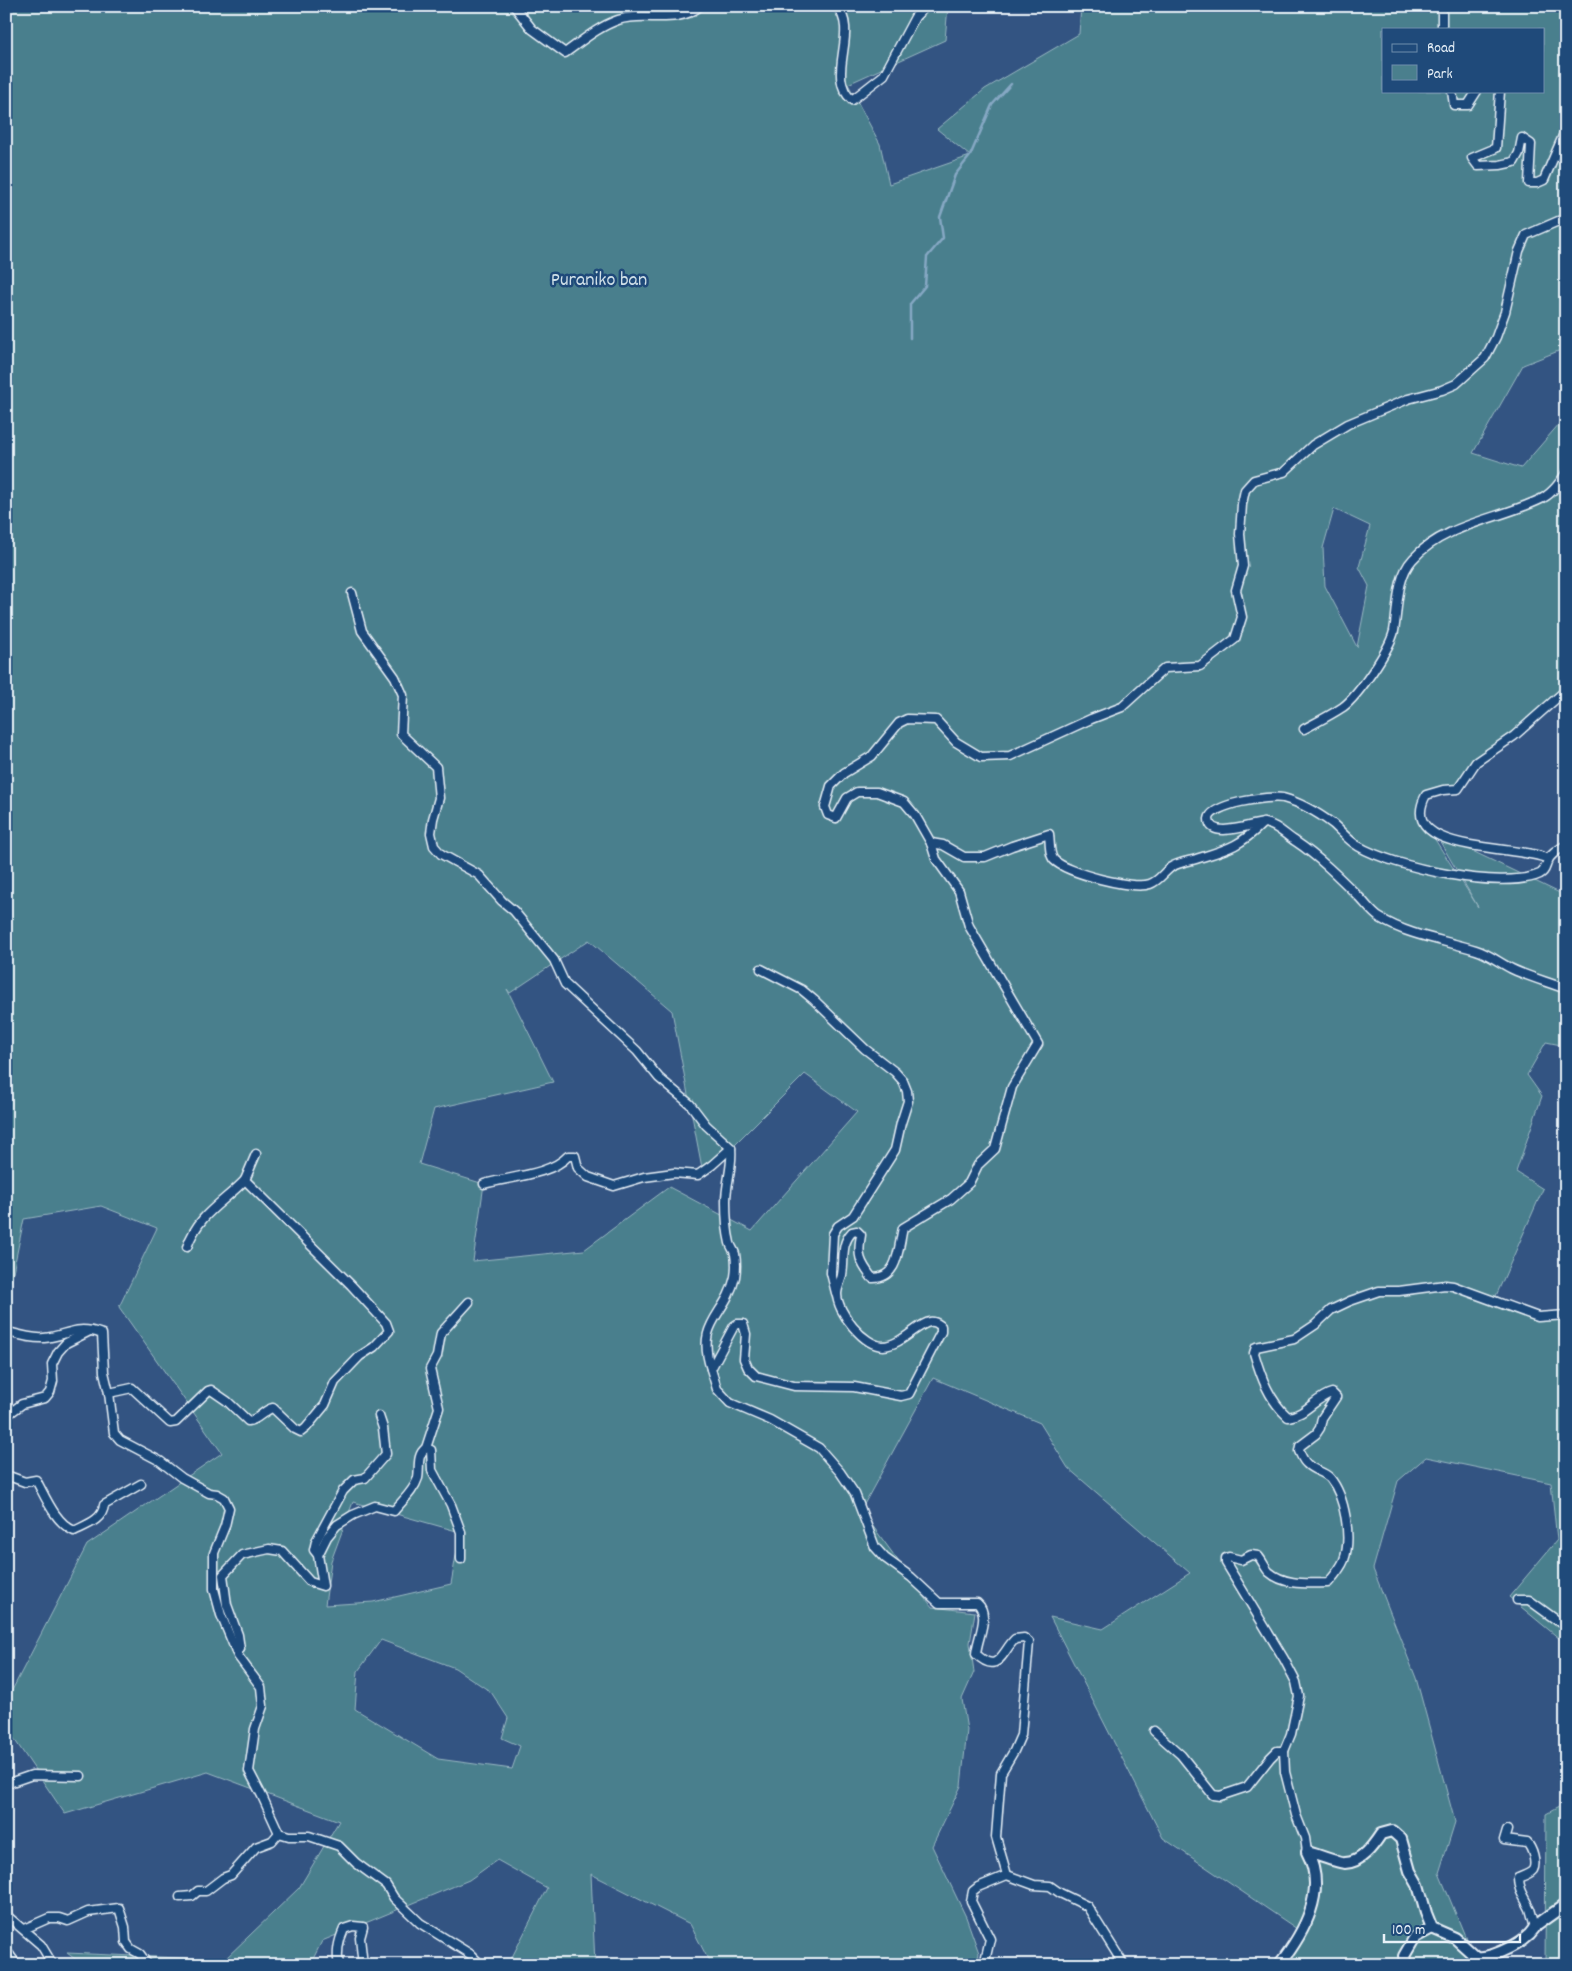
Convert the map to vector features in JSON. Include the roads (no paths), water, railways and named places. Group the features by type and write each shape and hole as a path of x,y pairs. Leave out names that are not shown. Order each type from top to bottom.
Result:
{"street":[{"path":"514,6 532,30 565,53 594,32 618,20 634,17 658,18 680,16 700,6"},
{"path":"836,6 840,10 845,27 840,73 845,94 852,100 884,75 915,17 926,6"},
{"path":"1442,6 1442,28"},
{"path":"1452,92 1454,106 1468,105 1476,92"},
{"path":"1500,92 1496,148 1472,158 1478,166 1514,162 1519,153 1522,138 1530,144 1529,183 1537,183 1544,180 1566,129"},
{"path":"837,1295 843,1274 843,1247 852,1232 857,1231 861,1235 858,1248 860,1262 872,1278 879,1278 888,1274 894,1268 903,1228 951,1199 969,1183 978,1165 995,1149 1012,1087 1038,1044 969,926 960,890 936,859 931,843 915,815 904,802 877,792 857,792 847,798 836,818 828,815 826,807 831,786 844,773 872,756 899,723 908,719 936,720 956,742 981,757 1010,756 1122,707 1165,668 1200,666 1217,654 1235,639 1242,617 1236,590 1243,566 1240,534 1245,490 1254,480 1284,472 1313,445 1348,424 1408,398 1442,390 1456,384 1485,358 1496,337 1506,312 1519,250 1526,235 1563,219 1566,214"},
{"path":"1304,729 1344,706 1374,671 1393,634 1403,575 1412,559 1431,544 1464,527 1545,498 1566,473"},
{"path":"352,593 362,631 395,677 403,696 400,734 436,767 439,798 431,833 434,846 441,854 478,875 514,911 554,960 565,984 637,1051 659,1078 690,1104 706,1125 731,1148 731,1168 726,1201 730,1244 735,1255 735,1275 731,1288 708,1329 705,1345 717,1389 730,1404 770,1420 819,1448 840,1472 855,1494 875,1548 939,1603 977,1603 981,1607 983,1627 977,1642 976,1654 982,1659 993,1662 1002,1659 1015,1639 1024,1638 1029,1642 1021,1735 1001,1773 996,1837 1007,1875"},
{"path":"1548,859 1539,854 1445,840 1429,830 1420,816 1421,804 1426,796 1443,790 1458,789 1476,762 1514,736 1566,690"},
{"path":"1566,845 1548,859 1546,868 1542,873 1525,878 1493,880 1451,875 1392,860 1371,852 1356,845 1315,811 1284,798 1273,796 1222,807 1211,813 1209,817 1210,823 1214,828 1230,831 1263,823 1275,826 1316,856 1378,917 1423,936 1478,951 1514,970 1566,989"},
{"path":"931,843 943,845 964,857 985,857 1049,834 1052,857 1067,868 1092,878 1148,885 1163,876 1171,867 1230,848 1247,839 1263,823"},
{"path":"711,1369 734,1326 742,1324 746,1334 744,1359 748,1368 756,1376 794,1386 854,1388 901,1396 910,1394 940,1332 941,1326 936,1322 929,1322 899,1341 885,1346 877,1345 857,1332 847,1321 831,1273 833,1234 838,1226 853,1216 895,1150 908,1101 906,1091 902,1081 895,1072 864,1049 814,1000 802,990 761,969"},
{"path":"484,1184 504,1178 520,1178 561,1163 568,1156 575,1156 578,1168 588,1177 614,1186 644,1177 674,1173 698,1174 712,1165 731,1148"},
{"path":"187,1247 193,1230 205,1215 246,1180 256,1154"},
{"path":"109,1393 132,1388 170,1423 176,1422 211,1390 248,1421 260,1417 273,1408 295,1429 301,1432 325,1405 335,1382 360,1356 374,1347 389,1331 386,1323 351,1284 246,1180"},
{"path":"1279,1965 1310,1915 1315,1896 1313,1864 1307,1852 1305,1838 1296,1815 1285,1772 1284,1751 1291,1734 1299,1696 1296,1682 1284,1659 1226,1563 1226,1558 1242,1560 1251,1555 1258,1556 1268,1571 1278,1577 1295,1583 1328,1583 1344,1562 1348,1545 1346,1522 1338,1492 1332,1480 1324,1472 1306,1464 1299,1451 1300,1446 1316,1434 1320,1428 1322,1418 1336,1397 1332,1393 1325,1395 1296,1416 1288,1417 1280,1410 1267,1390 1254,1353 1256,1347 1294,1339 1315,1325 1331,1310 1379,1291 1400,1291 1445,1285 1453,1286 1538,1316 1566,1314"},
{"path":"318,1555 327,1537 337,1525 353,1515 375,1506 394,1511 412,1490 418,1479 420,1456 426,1448 438,1408 430,1369 436,1356 441,1333 469,1302"},
{"path":"6,1326 8,1332 44,1338 70,1331 91,1330 102,1334 104,1372 109,1393 114,1433 120,1440 160,1461 182,1478 209,1493 217,1494 224,1498 229,1508 225,1526 214,1553 214,1589 221,1615 236,1652 261,1686 263,1706 255,1729 249,1771 279,1833 289,1836 309,1836 339,1846 356,1863 386,1885 394,1898 420,1923 470,1954 477,1961 476,1965"},
{"path":"6,1416 22,1404 44,1398 50,1392 53,1381 52,1364 58,1352 66,1343 91,1330"},
{"path":"236,1652 240,1649 238,1635 227,1605 223,1575 242,1555 269,1549 282,1551 310,1582 323,1586 318,1555 314,1550 316,1541 343,1491 354,1480 365,1478 386,1454 383,1428 378,1416"},
{"path":"426,1448 431,1450 432,1470 451,1505 461,1532 461,1559"},
{"path":"6,1475 24,1482 36,1480 58,1518 65,1527 74,1531 100,1517 104,1512 104,1505 141,1484"},
{"path":"1517,1600 1529,1600 1566,1627"},
{"path":"1154,1731 1181,1755 1213,1795 1220,1796 1247,1787 1277,1751 1284,1751"},
{"path":"6,1784 32,1776 81,1776"},
{"path":"1507,1830 1504,1840 1527,1843 1532,1850 1534,1866 1531,1872 1518,1878 1518,1884 1535,1926"},
{"path":"1307,1852 1344,1864 1357,1860 1373,1846 1381,1834 1392,1832 1401,1839 1410,1871 1418,1885 1432,1928 1455,1938 1476,1957 1491,1957 1515,1944 1533,1931 1535,1926 1566,1904"},
{"path":"180,1897 192,1896 198,1891 206,1891 223,1878 231,1875 256,1847 272,1841 279,1833"},
{"path":"984,1965 990,1939 971,1901 973,1891 1007,1875 1034,1885 1050,1886 1087,1906 1124,1965"},
{"path":"24,1928 49,1918 59,1918 68,1921 88,1912 119,1908 125,1928 126,1942 131,1949 140,1954 148,1965"},
{"path":"6,1915 24,1928 41,1945 53,1965"},
{"path":"338,1965 340,1938 344,1930 353,1926 362,1926 360,1938 364,1965"},
{"path":"1406,1965 1404,1956 1416,1937 1432,1928"},
{"path":"6,1950 17,1965"}],"waterway":[{"path":"910,338 910,304 925,286 927,257 943,238 940,217 955,175 970,156 992,105 1011,84"}],"park label":[{"name":"Puraniko ban","path":"599,281"}]}
